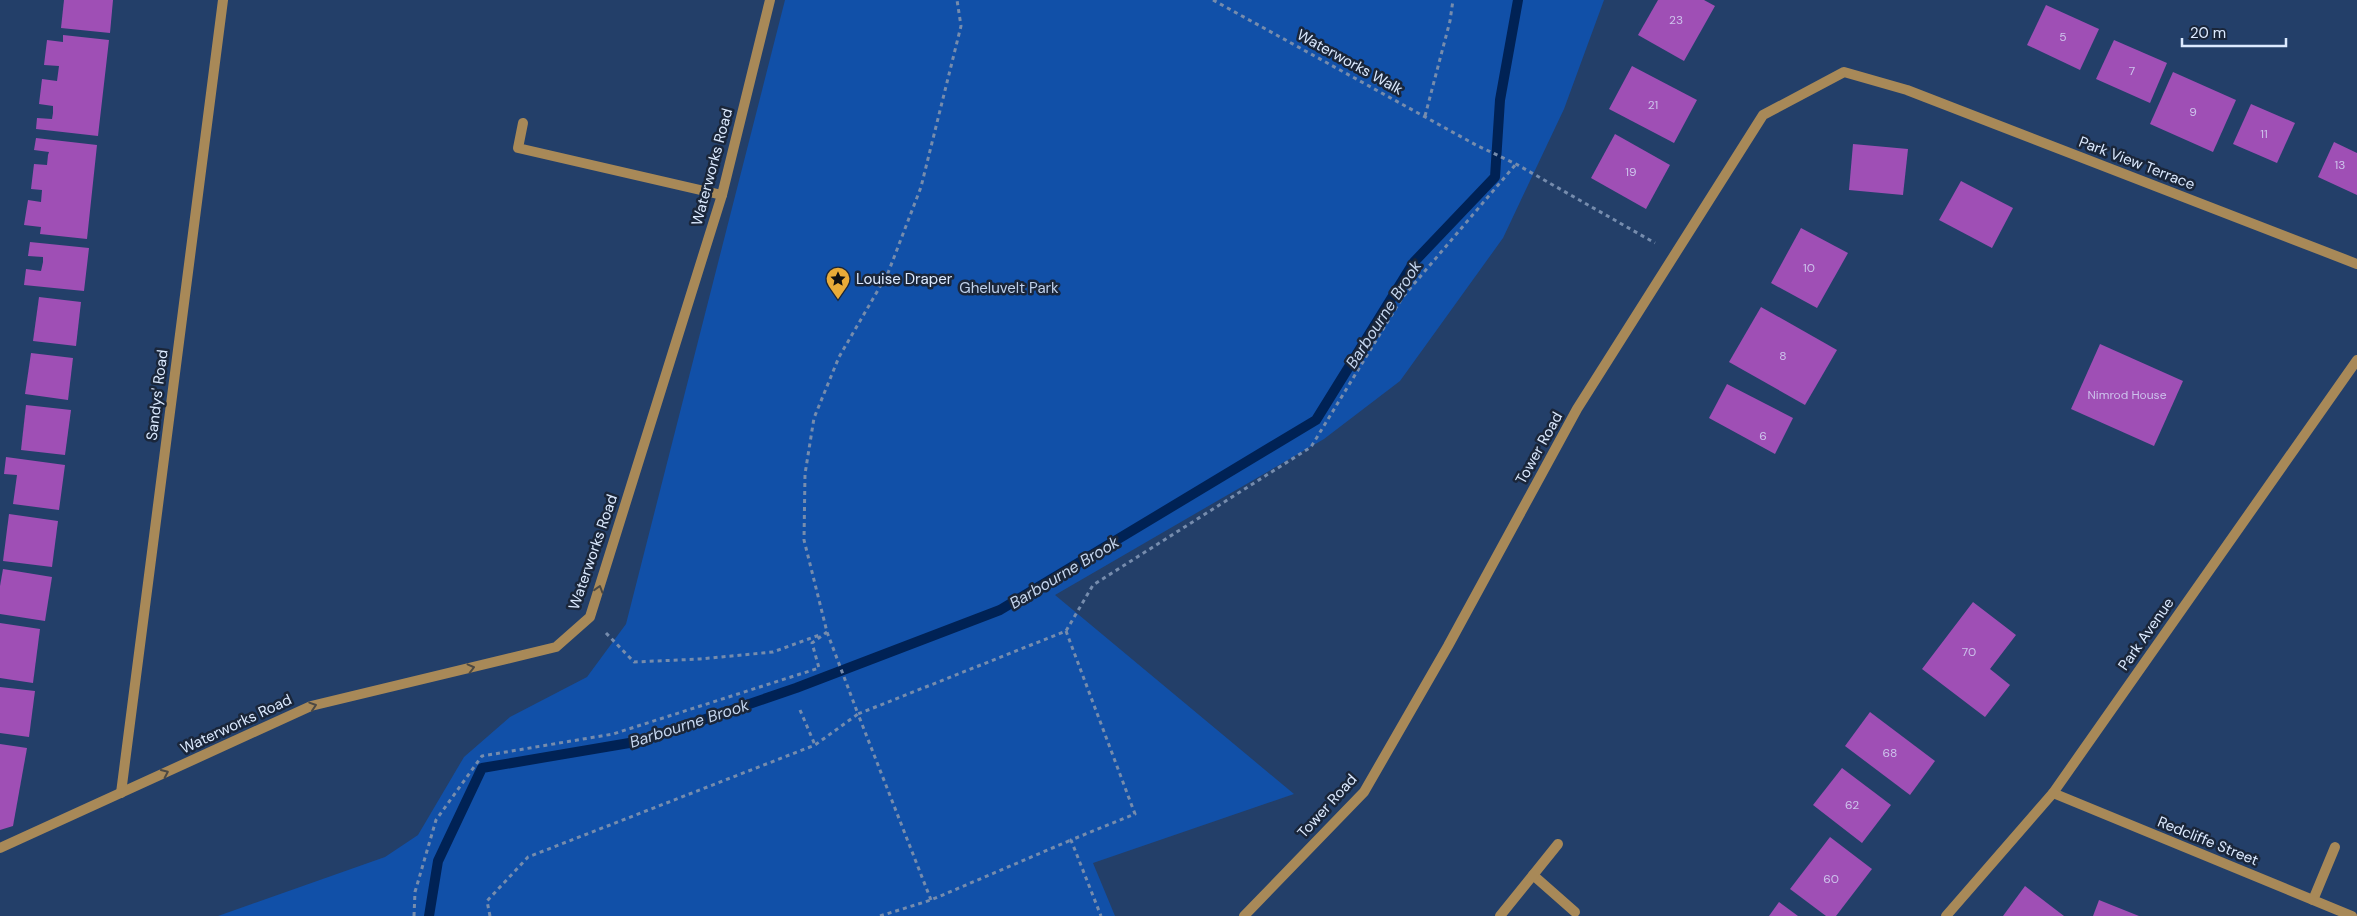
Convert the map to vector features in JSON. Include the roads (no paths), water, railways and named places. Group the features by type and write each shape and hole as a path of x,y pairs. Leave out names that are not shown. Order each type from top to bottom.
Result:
{"street":[{"name":"Sandys' Road","path":"121,793 223,0"},
{"name":"Waterworks Road","path":"0,848 311,706 556,647 590,617 722,195 770,0"},
{"name":"Tower Road","path":"1244,916 1364,792 1448,646 1577,409 1763,115 1844,72 1907,90"},
{"name":"Park View Terrace","path":"1907,90 2357,264"},
{"path":"523,123 518,148 722,195"},
{"name":"Park Avenue","path":"1946,916 2053,793 2357,360"},
{"name":"Redcliffe Street","path":"2053,793 2352,916"},
{"path":"1500,916 1558,844"},
{"path":"2313,900 2335,847"},
{"path":"1534,875 1575,912"}],"waterway":[{"name":"Barbourne Brook","path":"429,916 438,861 482,768 641,741 796,688 1000,610 1316,420 1414,262 1495,177 1500,100 1518,0"}],"place":[{"name":"Louise Draper","path":"838,300"}],"park label":[{"name":"Gheluvelt Park","path":"1009,288"}]}
